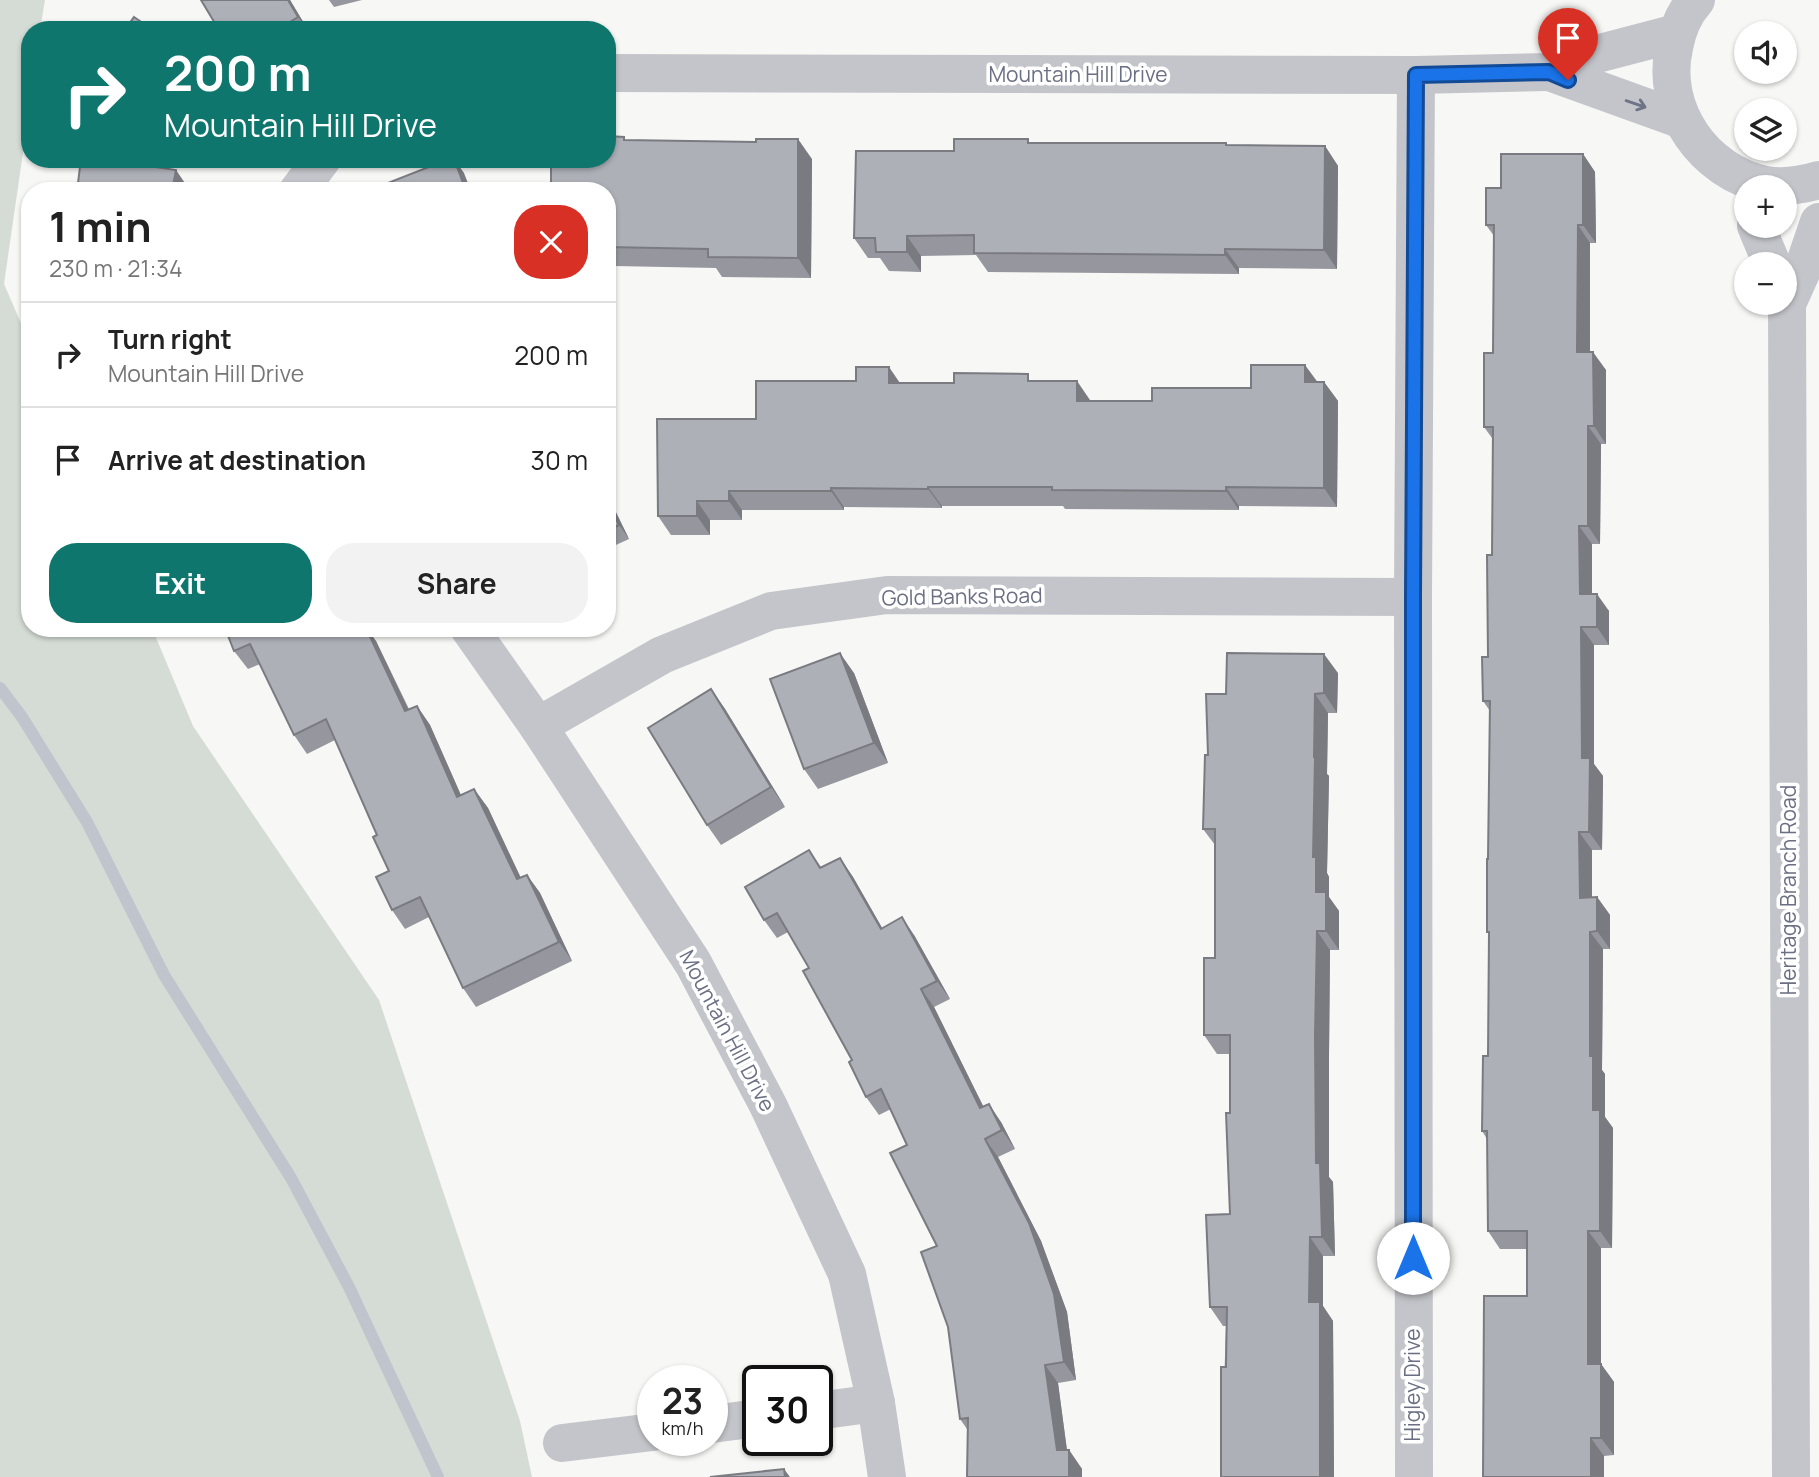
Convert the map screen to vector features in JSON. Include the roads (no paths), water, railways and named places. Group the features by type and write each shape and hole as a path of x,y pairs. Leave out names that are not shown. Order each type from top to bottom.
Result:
{"street":[{"path":"1696,0 1690,6 1677,33 1671,62 1672,92 1682,120 1703,151 1734,183"},
{"name":"Mountain Hill Drive","path":"616,73 1416,75 1549,72 1589,56 1677,33"},
{"name":"Mountain Hill Drive","path":"1549,72 1682,120"},
{"name":"Higley Drive","path":"1413,1477 1416,75"},
{"path":"1797,186 1819,180"},
{"name":"Heritage Branch Road","path":"1797,280 1819,222"},
{"name":"Heritage Branch Road","path":"1786,315 1791,1477"},
{"name":"Gold Banks Road","path":"538,726 662,655 771,611 887,595 1413,597"},
{"name":"Mountain Hill Drive","path":"475,637 538,726 693,963 768,1105 847,1274 876,1404 887,1477"},
{"path":"833,1409 876,1404"},
{"path":"562,1443 637,1434"}],"waterway":[{"path":"0,688 22,717 87,822 164,975 291,1178 349,1287 438,1477"}]}
